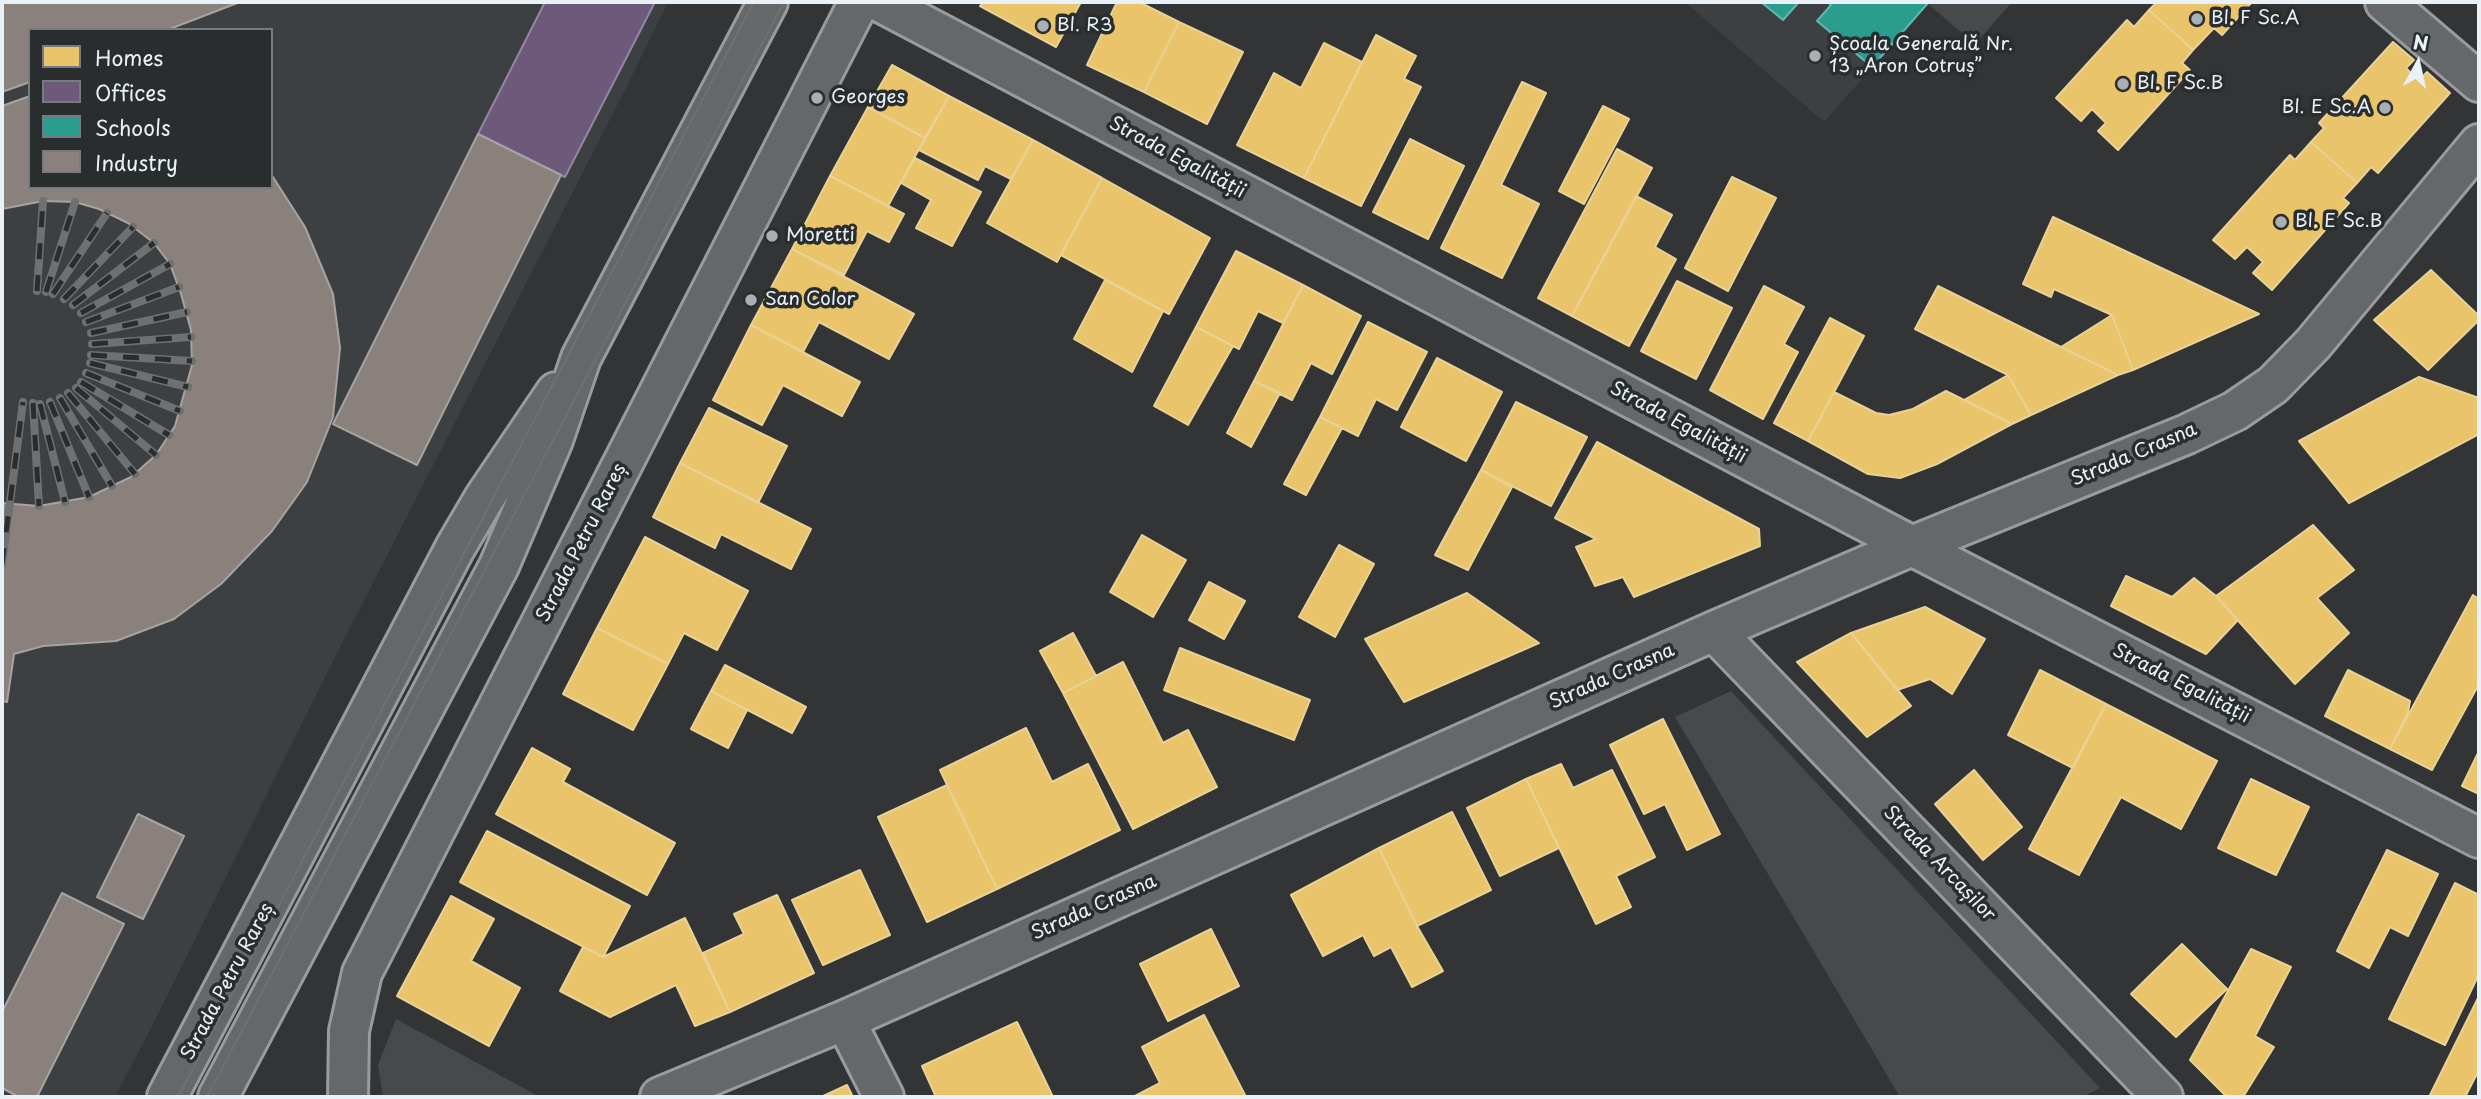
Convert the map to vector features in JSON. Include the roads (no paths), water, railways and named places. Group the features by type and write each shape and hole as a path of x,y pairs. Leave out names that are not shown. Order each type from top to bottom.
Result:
{"street":[{"name":"Strada Petru Rareș","path":"167,1097 455,548 485,497 581,358 768,2"},
{"name":"Strada Petru Rareș","path":"348,1097 349,1031 362,973 859,2"},
{"name":"Strada Egalității","path":"880,2 1912,546 2479,838"},
{"path":"2385,2 2479,82"},
{"name":"Strada Crasna","path":"660,1097 845,1020 1714,631 1912,546 2187,434 2235,411 2273,385 2313,344 2479,144"},
{"name":"Strada Petru Rareș","path":"218,1097 499,566 553,440 581,358"},
{"name":"Strada Arcașilor","path":"1714,631 2163,1097"},
{"path":"845,1020 884,1097"}],"tram line":[{"path":"178,1097 754,2"},
{"path":"207,1097 784,2"}],"railway":[{"path":"37,291 43,201"},
{"path":"46,292 75,202"},
{"path":"53,294 107,213"},
{"path":"64,299 133,227"},
{"path":"73,305 154,243"},
{"path":"81,313 170,264"},
{"path":"86,322 179,287"},
{"path":"91,333 187,312"},
{"path":"92,344 191,337"},
{"path":"91,355 192,361"},
{"path":"90,363 188,387"},
{"path":"86,373 180,411"},
{"path":"81,382 169,435"},
{"path":"76,388 156,455"},
{"path":"68,393 135,474"},
{"path":"60,398 112,486"},
{"path":"2,564 23,402"},
{"path":"50,402 89,497"},
{"path":"33,403 39,506"},
{"path":"40,404 65,502"}],"place":[{"name":"Bl. F Sc.A","path":"2197,19"},
{"name":"Bl. R3","path":"1043,26"},
{"name":"Școala Generală Nr. 13 „Aron Cotruș”","path":"1815,56"},
{"name":"Bl. F Sc.B","path":"2123,84"},
{"name":"Georges","path":"817,98"},
{"name":"Bl. E Sc.A","path":"2385,108"},
{"name":"Bl. E Sc.B","path":"2281,222"},
{"name":"Moretti","path":"772,236"},
{"name":"San Color","path":"751,300"}]}
